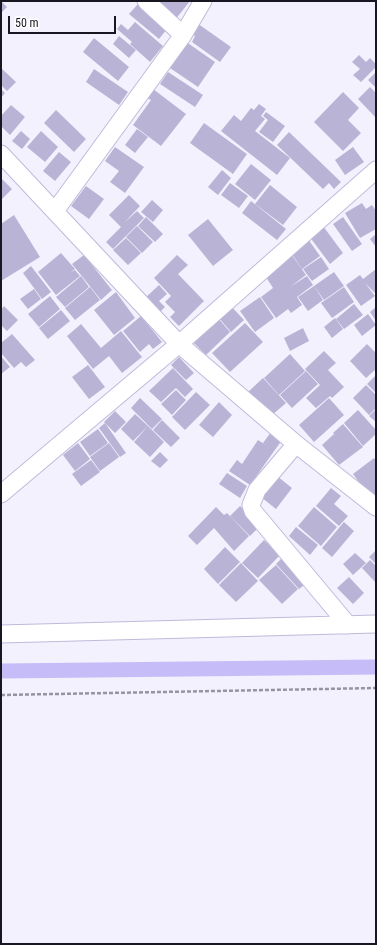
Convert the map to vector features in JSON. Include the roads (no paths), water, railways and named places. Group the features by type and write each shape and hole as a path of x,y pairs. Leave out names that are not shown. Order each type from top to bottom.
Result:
{"street":[{"path":"146,1 183,36"},
{"path":"55,211 183,36 203,1"},
{"path":"1,154 179,344 296,444 376,507"},
{"path":"1,494 179,344 376,170"},
{"path":"296,444 257,490 251,505 253,511 348,625"},
{"path":"1,634 376,624"}],"waterway":[{"path":"1,671 376,667"}]}
